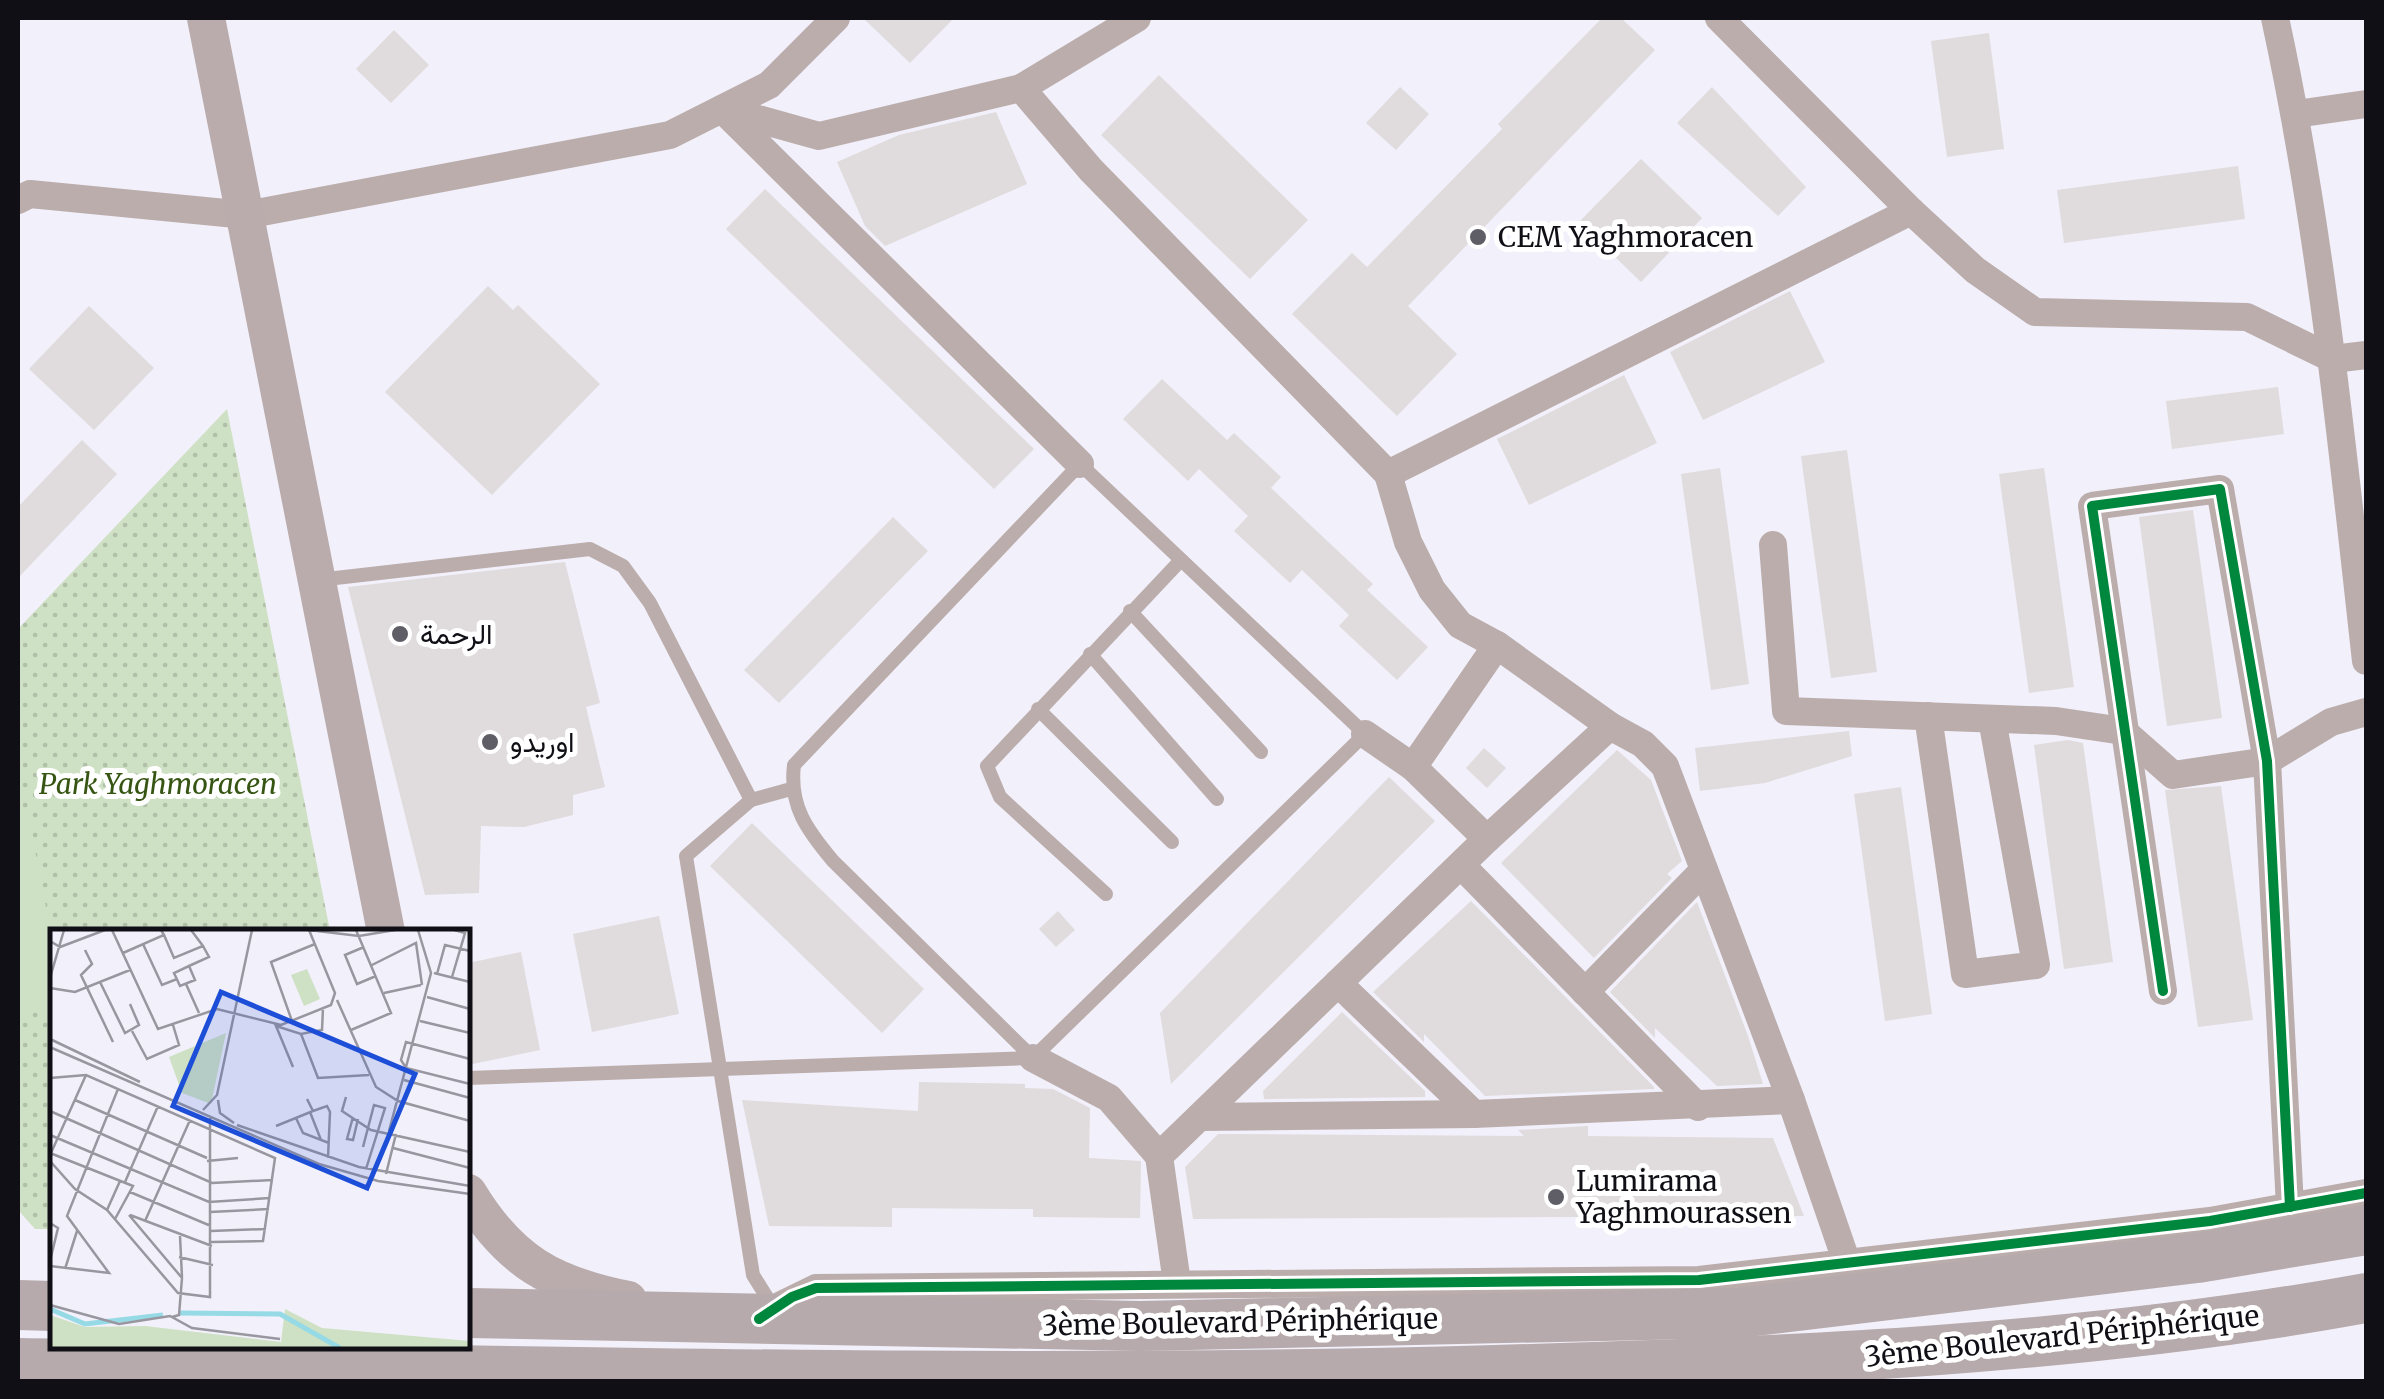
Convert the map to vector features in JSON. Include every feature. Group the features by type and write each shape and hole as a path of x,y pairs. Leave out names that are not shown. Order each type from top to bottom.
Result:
{"highway":[{"name":"3ème Boulevard Périphérique","path":"470,1313 766,1313 1140,1326 1738,1313 2197,1258 2366,1230"},
{"name":"3ème Boulevard Périphérique","path":"18,1363 439,1375 1324,1378 1783,1362 2236,1322 2366,1298"},
{"path":"18,1305 50,1306"}],"main road":[{"path":"206,18 385,929"},
{"path":"470,1197 482,1218 525,1264 582,1291 766,1313"}],"street":[{"path":"18,200 30,194 246,216 670,135 770,85 836,18"},
{"path":"722,109 820,136 1021,88 1136,18"},
{"path":"1719,18 1911,211 1975,270 2035,312 2247,317 2333,360 2366,355"},
{"path":"2275,18 2296,114 2333,360 2366,661"},
{"path":"1021,88 1090,170 1388,474 1408,542 1432,590 1460,625 1497,645 1610,726 1643,744 1665,766 1791,1100 1847,1263"},
{"path":"2296,114 2366,104"},
{"path":"722,109 1080,464"},
{"path":"1388,474 1911,211"},
{"path":"2162,991 2092,506 2220,488 2266,760 2290,1206"},
{"path":"1772,545 1786,711 2056,721 2123,732 2173,775 2266,760 2331,722 2366,712"},
{"path":"1412,767 1497,645"},
{"path":"1928,716 1965,974 2036,965 1992,719"},
{"path":"1159,1156 1610,726"},
{"path":"1364,734 1412,767 1487,840"},
{"path":"1461,865 1698,1107"},
{"path":"1585,992 1704,870"},
{"path":"1338,983 1474,1114"},
{"path":"1034,1058 1110,1098 1159,1156 1177,1283"},
{"path":"1200,1117 1474,1114 1791,1100"},
{"path":"766,1313 816,1288 1700,1280 2210,1221 2366,1193"}],"lane":[{"path":"470,1078 718,1066 1034,1058 1364,734 1080,464 794,764 791,789 804,827 832,861 1034,1058"},
{"path":"318,580 590,549 623,566 650,603 752,800"},
{"path":"1106,894 1000,797 987,766 1181,560"},
{"path":"1130,610 1261,752"},
{"path":"1090,654 1217,799"},
{"path":"1038,709 1172,842"},
{"path":"766,1313 753,1274 686,856 752,800 791,789"}],"green space":[{"name":"Park Yaghmoracen","path":"227,409 330,929 50,929 50,1229 35,1229 18,1210 18,629"},
{"path":"28,814 50,929 50,1009 18,1015 18,816"}],"building":[{"path":"863,18 954,18 910,63"},
{"path":"1602,18 1621,18 1655,50 1408,306 1457,354 1397,416 1292,314 1352,253 1367,267 1502,129 1498,124"},
{"path":"394,30 429,65 391,103 356,69"},
{"path":"1989,33 2004,149 1947,157 1931,41"},
{"path":"1159,75 1308,220 1250,279 1101,135"},
{"path":"1400,87 1429,114 1396,150 1366,123"},
{"path":"1712,87 1806,187 1778,216 1677,123"},
{"path":"996,112 1027,184 885,246 865,226 837,162 899,135"},
{"path":"1641,159 1702,218 1641,282 1579,222"},
{"path":"2238,166 2245,219 2064,243 2057,190"},
{"path":"765,189 1034,449 994,489 726,229"},
{"path":"488,286 513,310 518,305 600,384 492,495 385,392"},
{"path":"1790,291 1825,362 1703,420 1670,352"},
{"path":"89,306 154,368 94,430 29,369"},
{"path":"1624,375 1657,443 1529,505 1497,439"},
{"path":"1162,379 1227,440 1234,433 1281,477 1271,488 1373,584 1367,590 1428,647 1397,680 1339,626 1349,615 1302,570 1290,583 1234,531 1248,516 1199,469 1188,481 1123,419"},
{"path":"2278,387 2284,434 2172,449 2166,401"},
{"path":"82,440 117,474 18,578 18,507"},
{"path":"1847,450 1877,672 1831,678 1801,456"},
{"path":"1720,468 1749,684 1711,690 1681,474"},
{"path":"2044,468 2074,687 2029,693 1999,474"},
{"path":"2193,510 2222,718 2167,726 2139,517"},
{"path":"893,517 928,551 779,703 744,670"},
{"name":"اوريدو","path":"565,562 600,703 586,707 605,787 573,795 573,815 524,827 481,826 479,893 425,895 348,587"},
{"path":"1849,731 1852,756 1765,783 1700,791 1695,748"},
{"path":"2068,740 2083,743 2113,962 2064,969 2034,745"},
{"path":"1484,748 1506,768 1487,788 1466,768"},
{"path":"1617,750 1651,780 1682,861 1667,874 1672,878 1594,958 1501,863"},
{"path":"1389,777 1435,821 1171,1084 1160,1013"},
{"path":"2221,786 2253,1020 2198,1027 2165,790"},
{"path":"1901,787 1932,1014 1885,1021 1854,794"},
{"path":"752,823 924,989 882,1033 710,866"},
{"path":"1471,901 1654,1089 1485,1096 1424,1034 1424,1042 1373,992"},
{"path":"1697,902 1763,1084 1717,1086 1655,1028 1655,1038 1610,992"},
{"path":"1058,911 1075,930 1056,947 1039,929"},
{"path":"659,916 679,1014 592,1032 573,934"},
{"path":"521,952 540,1050 470,1065 470,963"},
{"path":"1342,1012 1425,1091 1425,1097 1264,1099 1263,1091"},
{"path":"919,1082 1025,1084 1025,1088 1053,1089 1090,1108 1089,1158 1141,1161 1140,1218 1033,1217 1033,1209 892,1208 892,1227 769,1226 742,1100 918,1111"},
{"path":"1588,1126 1588,1136 1773,1138 1804,1216 1193,1219 1185,1167 1218,1134 1524,1136 1518,1130"}],"cycle path":[{"path":"2163,991 2092,506 2220,489 2267,761 2290,1207"},
{"path":"759,1319 792,1297 816,1288 1699,1280 2210,1221 2366,1193"}],"place":[{"name":"CEM Yaghmoracen","path":"1478,237"},
{"name":"الرحمة","path":"400,634"},
{"name":"اوريدو","path":"490,742"},
{"name":"Lumirama Yaghmourassen","path":"1556,1197"}]}
